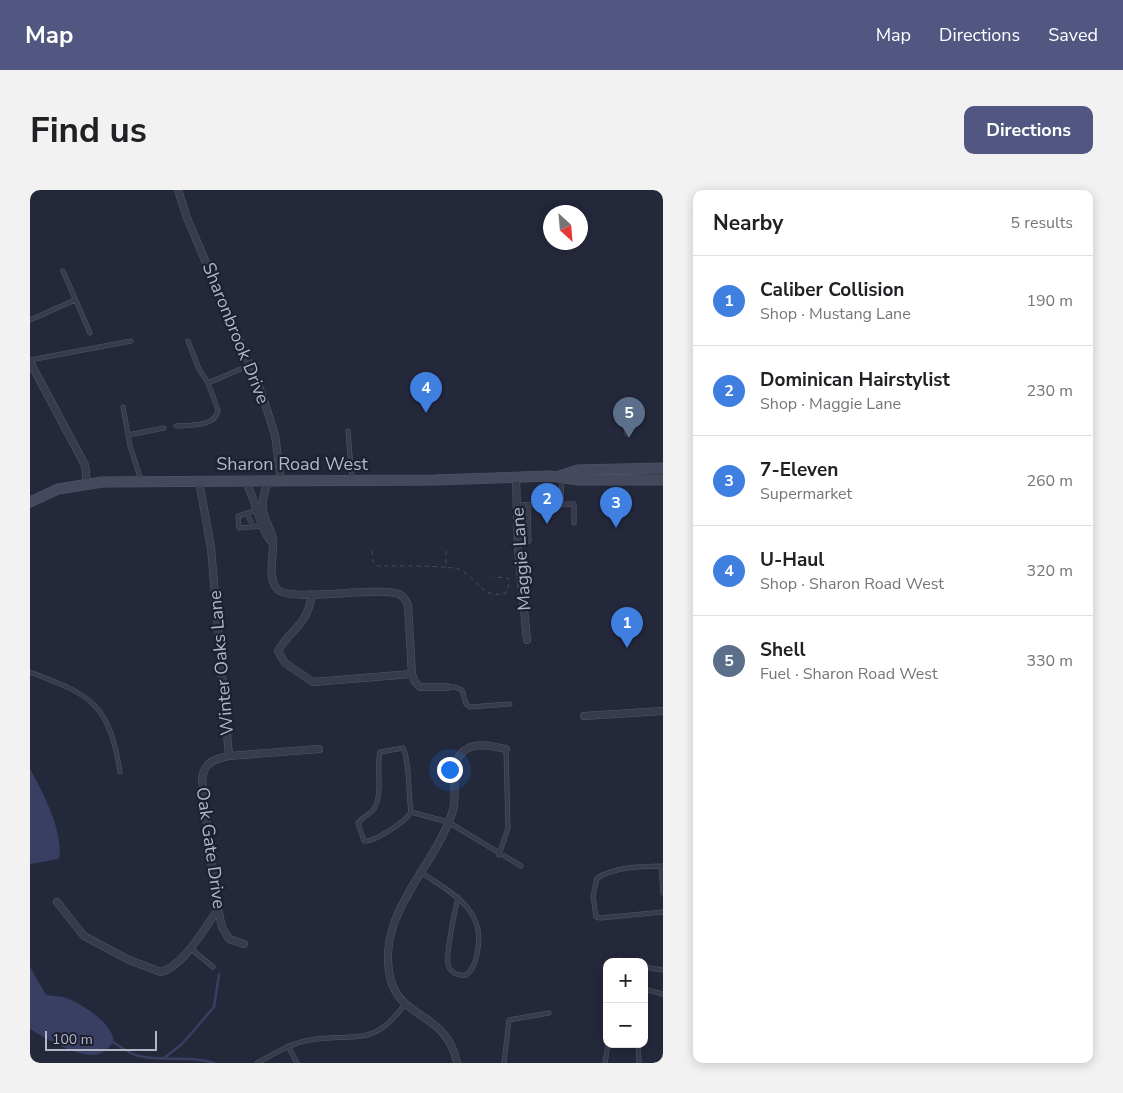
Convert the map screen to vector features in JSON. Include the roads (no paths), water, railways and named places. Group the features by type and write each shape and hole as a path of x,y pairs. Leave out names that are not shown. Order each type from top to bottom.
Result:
{"main road":[{"name":"Sharon Road West","path":"560,477 578,470 663,468"},
{"name":"Sharon Road West","path":"30,502 58,489 88,483 516,477 560,477 579,480 663,480"},
{"path":"648,480 663,486"}],"street":[{"name":"Sharonbrook Drive","path":"178,190 187,218 262,394 275,434 281,480"},
{"path":"30,361 85,465 88,483"},
{"name":"Maggie Lane","path":"516,477 518,541 527,640"},
{"name":"Winter Oaks Lane","path":"199,481 212,556 229,756 319,749"},
{"path":"245,481 260,510 273,544 272,574 276,588 286,594 382,592 400,594 406,600 408,606 414,682 420,687 447,687"},
{"path":"260,510 268,481"},
{"path":"312,594 310,610 303,622 278,651 285,663 313,682 412,674"},
{"path":"584,716 663,711"},
{"path":"457,1063 451,1042 442,1030 405,1004 396,993 390,976 391,941 399,907 422,873 448,822 456,797 455,768 460,755 475,745 506,748"},
{"name":"Oak Gate Drive","path":"229,756 216,758 208,763 202,778 212,876 222,927 229,939 244,944"},
{"path":"57,902 84,936 150,968 165,971 190,948 218,909"}],"lane":[{"path":"63,272 90,333"},
{"path":"30,320 75,300"},
{"path":"30,361 131,341"},
{"path":"176,426 205,424 218,415 208,383 199,369 188,341"},
{"path":"208,383 250,365"},
{"path":"122,407 142,482"},
{"path":"626,426 627,434"},
{"path":"128,435 164,428"},
{"path":"348,431 352,480"},
{"path":"560,477 561,504"},
{"path":"516,505 574,504 574,523"},
{"path":"518,541 529,541 528,505"},
{"path":"260,510 238,516 239,528 265,524"},
{"path":"247,514 253,526"},
{"path":"30,672 67,686 92,701 107,722 120,772"},
{"path":"447,687 455,687 462,690 466,704 470,707 510,704"},
{"path":"403,748 407,756 407,791 411,812 402,822 385,833 370,842 364,841 358,823 374,810 378,800 378,761 380,752 403,748"},
{"path":"499,855 508,828 506,748"},
{"path":"411,812 448,822 499,855 521,866"},
{"path":"663,893 662,866 620,868 608,872 597,878 594,896 596,917 600,918 663,912"},
{"path":"422,873 458,897 471,909 480,939 476,963 466,976 460,976 452,971 448,963 454,911 458,897"},
{"path":"190,948 214,967"},
{"path":"648,968 663,970"},
{"path":"648,991 663,994"},
{"path":"257,1063 288,1046 310,1040 368,1036 382,1030 405,1004"},
{"path":"504,1063 509,1020 550,1013"},
{"path":"288,1046 296,1063"},
{"path":"605,1063 607,1048"},
{"path":"638,1048 640,1063"}],"water":[{"path":"30,769 51,813 60,849 59,859 30,864"},
{"path":"30,967 46,995 67,998 90,1011 104,1022 114,1042 105,1051 99,1054 83,1054 63,1047 30,1029"}],"waterway":[{"path":"164,1058 182,1044 214,1007 219,974"},
{"path":"111,1041 128,1052 148,1058 195,1059 214,1063"}],"place":[{"name":"U-Haul","path":"426,413"},
{"name":"Shell","path":"629,438"},
{"name":"Dominican Hairstylist","path":"547,524"},
{"name":"7-Eleven","path":"616,528"},
{"name":"Caliber Collision","path":"627,648"}]}
